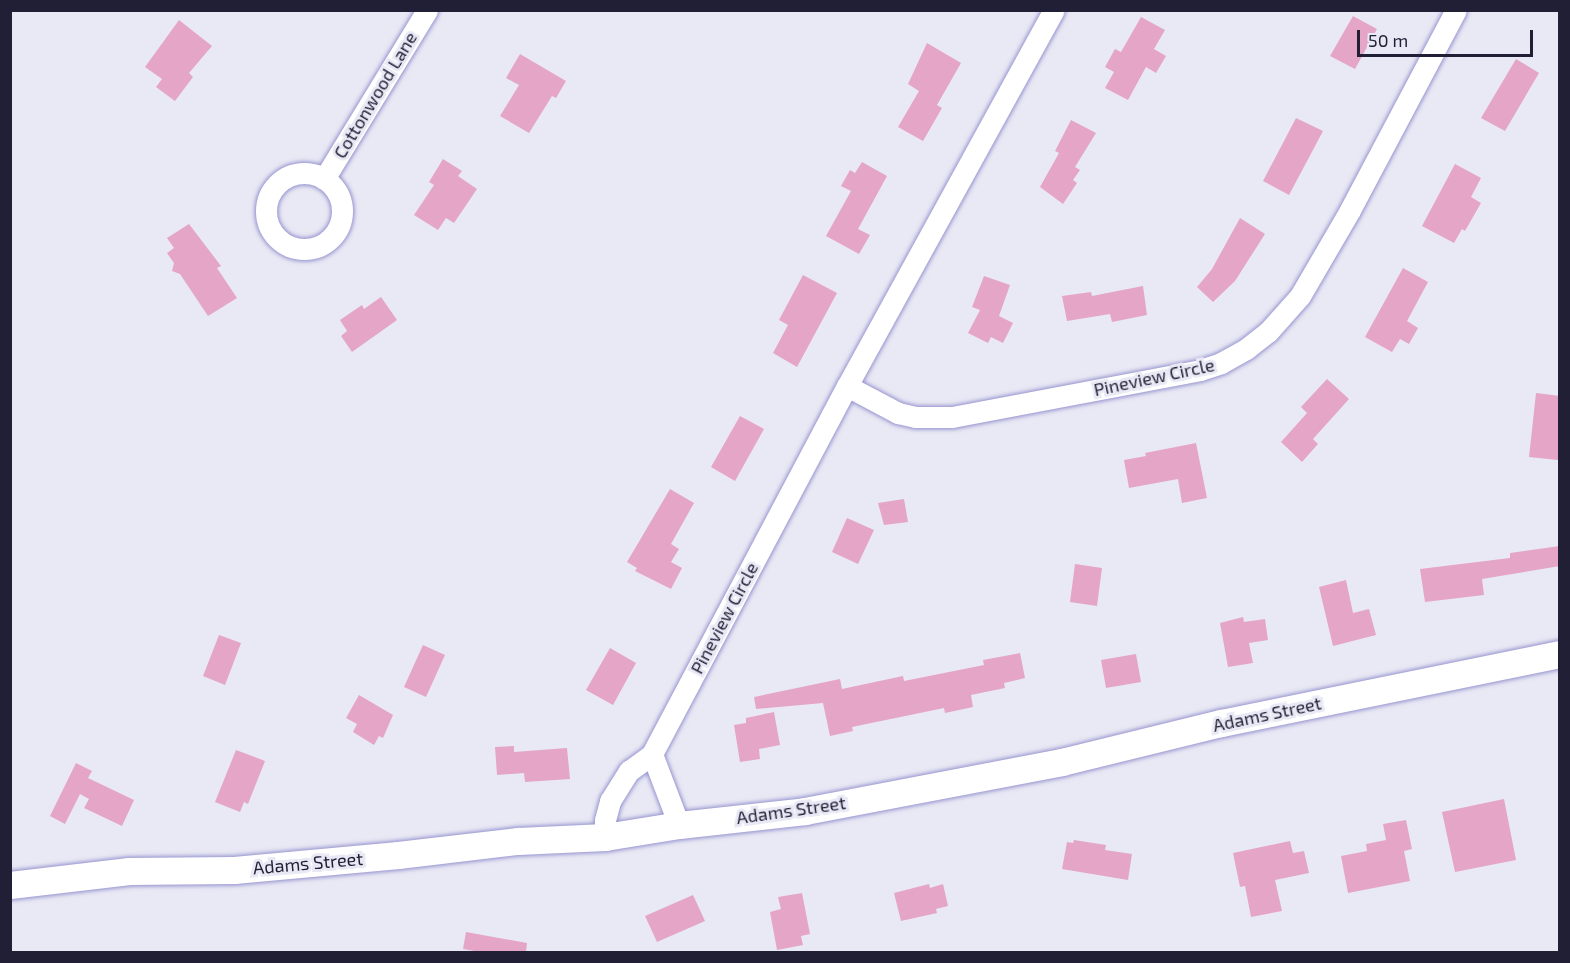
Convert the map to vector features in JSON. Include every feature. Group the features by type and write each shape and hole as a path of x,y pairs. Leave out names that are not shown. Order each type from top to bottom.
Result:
{"street":[{"name":"Cottonwood Lane","path":"324,179 427,10"},
{"name":"Pineview Circle","path":"605,837 605,820 610,801 629,771 652,754 847,386 1054,10"},
{"name":"Pineview Circle","path":"847,386 898,413 915,417 952,417 1200,370 1221,363 1245,349 1268,332 1300,296 1350,210 1456,10"},
{"name":"Adams Street","path":"10,885 129,871 234,870 518,841 605,837 679,825 805,811 1062,762 1221,723 1560,654"},
{"path":"652,754 679,825"}],"building":[{"path":"1353,16 1377,29 1355,69 1330,56"},
{"path":"1141,17 1165,30 1154,49 1166,56 1156,73 1146,67 1128,100 1105,88 1114,72 1105,67 1115,49 1121,52"},
{"path":"179,20 212,46 189,73 193,77 175,101 156,87 162,79 145,67"},
{"path":"927,43 961,63 937,105 942,108 923,141 898,127 919,91 908,84"},
{"path":"520,54 566,81 556,98 552,96 529,133 500,116 519,85 506,78"},
{"path":"1516,59 1539,73 1505,131 1481,118"},
{"path":"1296,118 1323,131 1289,195 1263,181"},
{"path":"1071,120 1096,133 1075,167 1080,170 1073,180 1077,183 1063,204 1040,187 1059,153 1055,151"},
{"path":"443,159 462,171 458,176 477,189 454,223 446,218 438,230 414,215 434,185 429,182"},
{"path":"862,162 887,176 858,229 870,235 859,254 826,236 851,191 841,186 850,170 855,173"},
{"path":"1455,164 1481,178 1471,197 1481,203 1465,231 1462,229 1454,243 1422,226"},
{"path":"1240,218 1265,234 1235,281 1213,302 1197,287 1212,269"},
{"path":"189,224 221,266 217,268 237,298 208,316 180,274 172,271 174,263 167,253 174,248 167,238"},
{"path":"1403,268 1428,282 1407,321 1418,328 1409,344 1400,339 1392,352 1365,337"},
{"path":"803,275 837,293 797,367 773,353 788,325 779,320"},
{"path":"984,276 1010,285 999,316 1013,323 1003,343 991,337 988,343 968,333 980,310 972,307"},
{"path":"1143,286 1147,315 1112,322 1110,314 1067,321 1062,296 1091,292 1092,296"},
{"path":"381,297 397,320 352,352 341,336 347,331 340,320 362,305 364,309"},
{"path":"1327,379 1349,399 1313,439 1318,444 1302,462 1281,442 1307,413 1301,407"},
{"path":"1536,393 1560,396 1558,460 1529,457"},
{"path":"740,416 764,429 735,481 711,467"},
{"path":"1196,443 1207,498 1182,503 1178,479 1129,488 1124,460 1146,456 1145,453"},
{"path":"670,489 694,503 671,544 679,549 671,562 682,568 671,589 635,571 637,568 627,562"},
{"path":"904,499 908,522 884,525 878,503"},
{"path":"847,518 874,530 858,564 832,552"},
{"path":"1560,546 1560,566 1482,579 1484,595 1425,602 1420,569 1510,558 1510,553"},
{"path":"1075,564 1102,568 1097,606 1070,602"},
{"path":"1346,580 1353,613 1369,609 1376,635 1333,646 1319,587"},
{"path":"1243,617 1244,622 1265,619 1268,640 1249,643 1253,663 1228,667 1220,623"},
{"path":"219,635 241,643 225,685 203,676"},
{"path":"423,645 445,655 426,697 404,687"},
{"path":"610,648 636,663 613,705 586,690"},
{"path":"1020,653 1025,678 1004,683 1005,688 971,695 973,707 945,713 944,708 852,727 853,731 830,736 823,703 756,709 754,697 840,679 842,689 903,676 904,681 984,665 983,660"},
{"path":"1136,654 1141,682 1106,688 1101,660"},
{"path":"359,695 393,715 383,738 379,736 374,745 353,732 357,724 346,718"},
{"path":"774,712 780,745 759,749 760,759 740,762 734,725 746,723 746,718"},
{"path":"514,746 514,752 567,748 570,779 525,782 524,773 497,775 495,747"},
{"path":"236,750 265,761 248,804 244,802 240,812 215,802"},
{"path":"76,763 92,771 88,778 134,800 122,826 84,808 89,799 80,794 65,824 50,816"},
{"path":"1504,799 1516,860 1455,872 1442,812"},
{"path":"1406,820 1412,849 1404,851 1410,881 1348,893 1341,856 1367,851 1366,844 1386,840 1383,824"},
{"path":"1074,840 1106,845 1105,850 1132,854 1128,880 1062,869 1067,842 1073,843"},
{"path":"1290,841 1293,853 1304,851 1309,873 1275,880 1282,911 1251,917 1245,886 1240,887 1233,853"},
{"path":"929,884 930,888 943,884 948,906 936,909 937,913 901,921 894,893"},
{"path":"802,893 810,934 801,936 803,945 777,950 770,912 781,909 778,897"},
{"path":"693,895 705,921 657,942 645,916"},
{"path":"466,932 527,943 526,952 480,952 463,949"}]}
